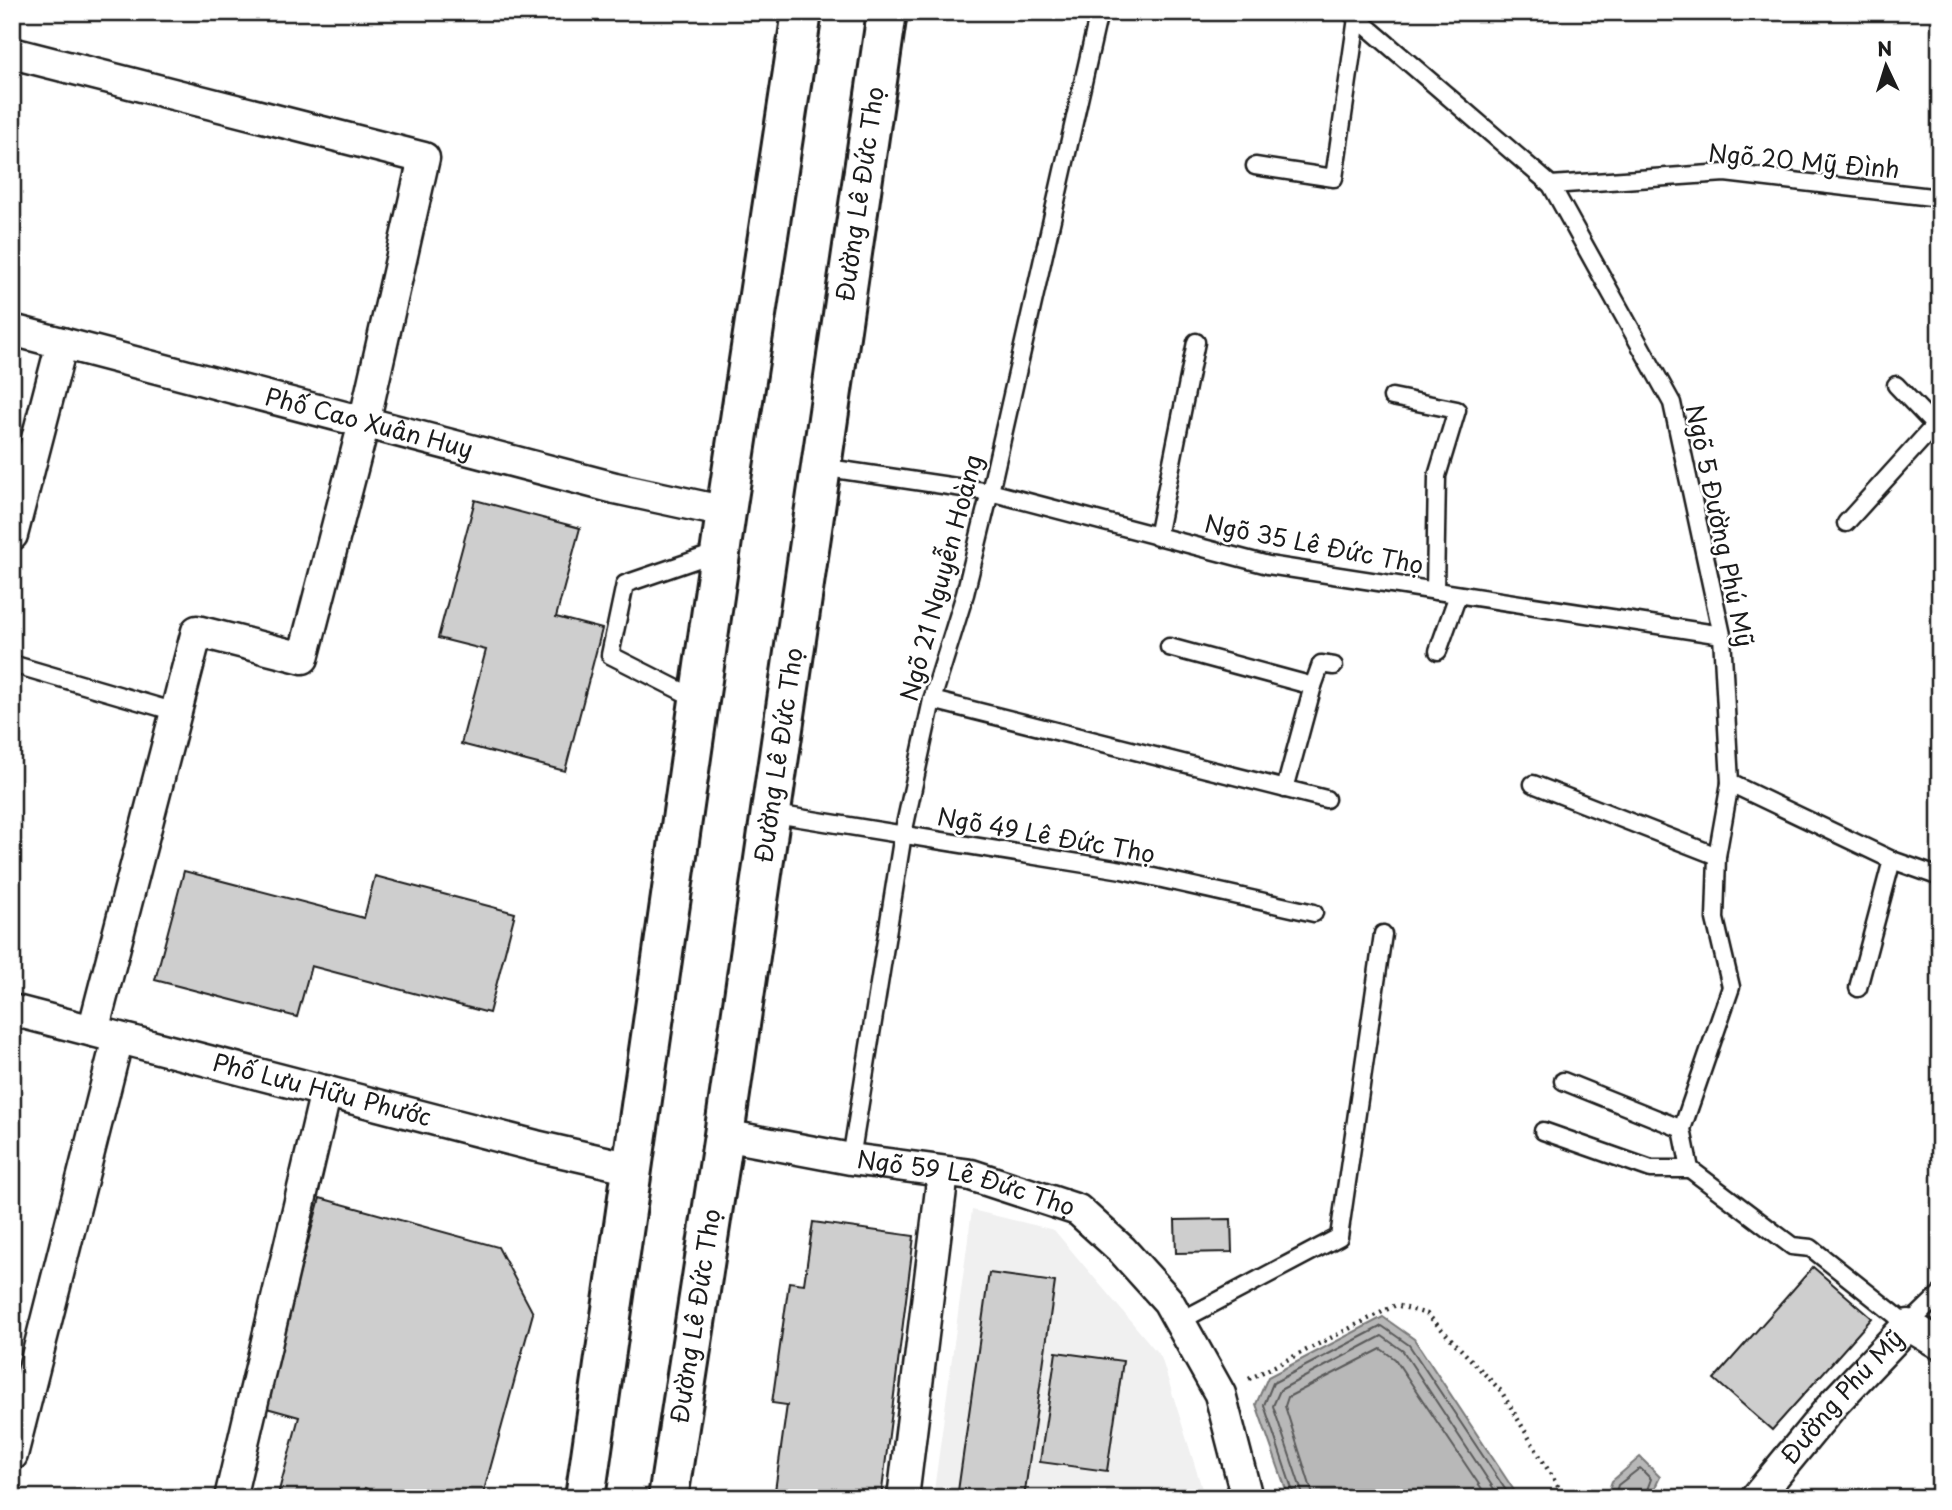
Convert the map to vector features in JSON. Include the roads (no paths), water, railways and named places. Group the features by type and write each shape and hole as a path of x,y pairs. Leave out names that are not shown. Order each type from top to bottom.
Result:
{"main road":[{"path":"585,1498 726,512 802,12"},
{"name":"Đường Lê Đức Thọ","path":"668,1498 724,1135 887,12"}],"street":[{"path":"12,53 424,158 364,423 303,659 197,631 176,712 12,1455"},
{"name":"Phố Cao Xuân Huy","path":"12,330 615,488 726,512"},
{"path":"12,535 62,343"},
{"name":"Phố Lưu Hữu Phước","path":"12,1010 632,1168"},
{"path":"230,1498 326,1091"},
{"name":"Ngõ 59 Lê Đức Thọ","path":"724,1135 850,1159 971,1175 1078,1210 1141,1270 1168,1301 1180,1321 1220,1394 1247,1498"},
{"path":"903,1498 943,1173"},
{"name":"Đường Phú Mỹ","path":"1756,1498 1835,1402 1908,1325 1940,1344"}],"lane":[{"name":"Ngõ 21 Nguyễn Hoàng","path":"850,1159 903,834 932,700 965,594 990,492 1099,12"},
{"path":"1255,166 1334,178 1353,15"},
{"path":"1353,15 1551,185"},
{"name":"Ngõ 20 Mỹ Đình","path":"1551,185 1725,173 1940,198"},
{"name":"Ngõ 5 Đường Phú Mỹ","path":"1551,185 1672,403 1722,635 1730,783 1717,856 1715,919 1731,987 1682,1129"},
{"path":"1157,537 1196,342"},
{"path":"1846,523 1937,428 1895,385"},
{"path":"1392,397 1457,410 1437,476 1435,591"},
{"name":"Ngõ 35 Lê Đức Thọ","path":"819,467 990,492 1268,565 1722,635"},
{"path":"699,699 610,655 625,584 721,551"},
{"path":"1438,652 1458,595"},
{"path":"1169,647 1313,686"},
{"path":"12,664 176,712"},
{"path":"1284,789 1321,664 1334,666"},
{"path":"932,700 1326,799"},
{"path":"1730,783 1892,860 1940,877"},
{"path":"1533,784 1717,856"},
{"name":"Ngõ 49 Lê Đức Thọ","path":"769,813 1122,870 1314,913"},
{"path":"1858,988 1892,860"},
{"path":"1180,1321 1339,1237 1383,934"},
{"path":"1563,1082 1682,1129 1690,1169"},
{"path":"1543,1131 1651,1169 1690,1169 1792,1246 1811,1248 1908,1325 1940,1294"}],"water":[{"path":"1383,1317 1414,1339 1519,1498 1289,1498 1256,1404 1268,1377"},
{"path":"1640,1457 1660,1477 1650,1498 1606,1498 1612,1481"}]}
